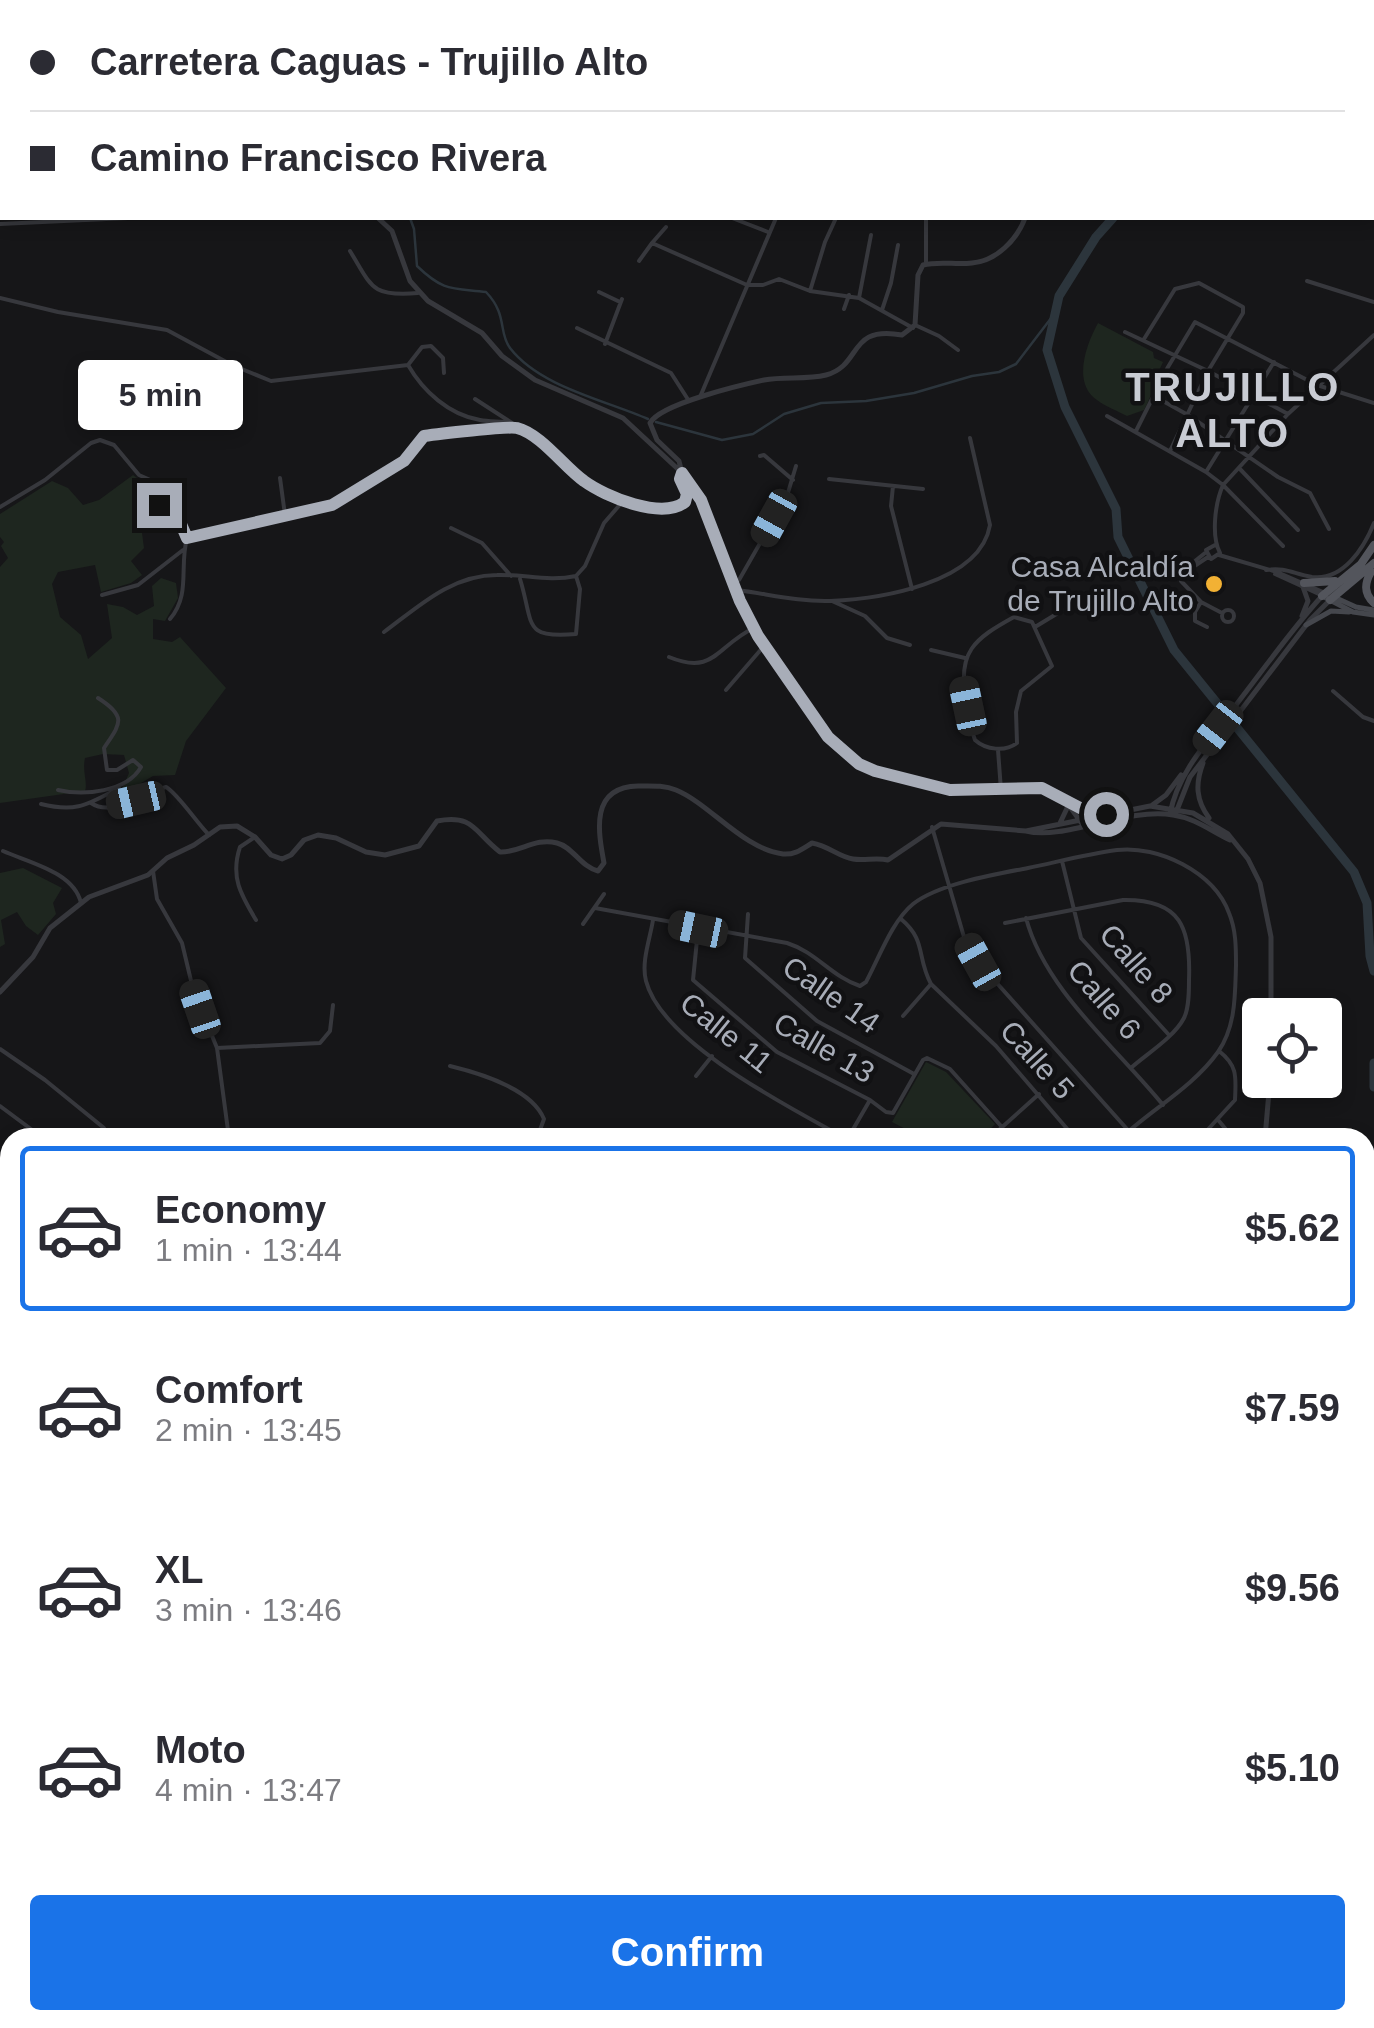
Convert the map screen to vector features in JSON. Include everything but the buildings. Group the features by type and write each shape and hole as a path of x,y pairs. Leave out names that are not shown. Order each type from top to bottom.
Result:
{"main road":[{"path":"1328,596 1374,546"},
{"path":"1328,596 1374,566"},
{"path":"1374,566 1366,584 1374,610"},
{"path":"1304,585 1330,583 1352,572"},
{"path":"1328,596 1374,610"},
{"path":"1328,596 1354,612"},
{"path":"1306,626 1330,611 1374,610"}],"street":[{"path":"0,224 85,220"},
{"path":"380,220 392,231 410,281 428,301 482,333 502,356 535,380 623,418 682,473 701,500 764,646 828,737 859,764 950,790 1042,788 1069,804 1106,814"},
{"path":"737,220 768,232"},
{"path":"700,398 775,220"},
{"path":"810,291 824,242 835,220"},
{"path":"914,327 918,275 926,263 926,220"},
{"path":"926,263 971,264 986,260 1002,251 1024,220"},
{"path":"639,261 666,227"},
{"path":"859,298 870,235"},
{"path":"652,243 748,285 779,279 810,291 849,294 940,336 958,350"},
{"path":"882,310 898,246"},
{"path":"350,251 359,271 376,290 388,294 419,293"},
{"path":"1307,281 1374,302"},
{"path":"1144,338 1175,289 1199,283 1242,307 1170,452"},
{"path":"598,292 621,300 605,344"},
{"path":"844,309 849,294"},
{"path":"0,298 166,330 271,381 408,365 422,347 431,346 443,358 444,372"},
{"path":"1136,431 1195,322 1318,385 1374,403"},
{"path":"475,399 553,451 585,482 657,510 675,509 685,502 687,494 680,479 679,461 657,440 650,424 659,412 767,380 825,375 836,371 867,336 881,331 902,334 914,327"},
{"path":"577,328 671,372 689,402"},
{"path":"1125,332 1144,338 1288,414"},
{"path":"1219,555 1217,500 1222,485 1288,414 1374,335"},
{"path":"1206,472 1274,362"},
{"path":"408,365 431,396 456,412 515,426"},
{"path":"1154,396 1278,477 1310,493 1329,529"},
{"path":"1107,416 1206,472 1283,546"},
{"path":"187,538 332,505 404,461 424,436 515,426"},
{"path":"737,590 796,600 832,601 922,587 962,566 987,538 990,525 970,438"},
{"path":"0,507 45,480 91,443 100,440 114,445 139,474 166,487 187,538 184,597 170,619"},
{"path":"760,456 764,454 793,480"},
{"path":"734,582 739,580 788,496 796,466"},
{"path":"1239,468 1296,528"},
{"path":"280,478 286,515"},
{"path":"829,478 923,489"},
{"path":"892,486 891,506 912,588"},
{"path":"162,531 157,518 167,492"},
{"path":"384,632 442,588 477,577 576,576 585,566 604,523 624,500"},
{"path":"1266,570 1285,568 1309,576 1331,575 1359,550 1374,523"},
{"path":"452,528 482,543 511,576"},
{"path":"1216,545 1208,546 1207,555 1184,573 1181,581 1201,602 1222,613"},
{"path":"102,595 138,585 184,550"},
{"path":"1207,555 1266,570 1328,596"},
{"path":"520,578 532,626 546,637 576,634 580,589 576,576"},
{"path":"1173,811 1200,758 1300,619 1308,601 1304,585"},
{"path":"1300,619 1328,596"},
{"path":"1271,664 1328,596"},
{"path":"832,601 865,616 887,638 910,644"},
{"path":"1201,602 1195,620 1206,626"},
{"path":"1035,626 1063,610"},
{"path":"1014,617 1035,626 1052,666 1027,685 1017,701 1017,742 998,749 980,745 972,733 962,681 965,658 982,638 1014,617"},
{"path":"669,657 699,665 712,660 737,636 754,628"},
{"path":"726,690 764,646"},
{"path":"931,650 965,658"},
{"path":"1333,691 1374,721"},
{"path":"41,804 66,810 91,803 123,786 141,767 134,760 117,770 106,770 104,748 119,731 120,724 112,709 98,698"},
{"path":"998,749 1001,790"},
{"path":"1150,806 1166,795 1200,758"},
{"path":"1200,758 1197,794 1205,812 1248,859 1265,902 1271,937 1271,998"},
{"path":"1173,811 1187,769"},
{"path":"58,790 123,786"},
{"path":"0,992 33,957 50,928 81,903 152,872 167,858 220,827 237,826 255,836 270,855 282,858 291,855 304,840 318,835 386,855 419,846 437,821 454,818 470,821 500,852 514,852 530,843 553,842 563,845 590,870 598,870 604,864 597,828 602,805 616,791 628,786 680,791 732,830 780,854 795,854 812,844 829,846 852,859 888,860 932,827 960,823 1049,832 1106,814 1150,806 1216,825"},
{"path":"91,803 97,808 106,807 166,787 173,790 184,809 209,835"},
{"path":"1069,804 1082,822"},
{"path":"1059,824 1069,804"},
{"path":"1026,832 1059,824 1173,811 1232,840"},
{"path":"932,827 964,937 978,962 1127,1128"},
{"path":"255,836 240,848 235,875 238,889 256,920"},
{"path":"3,850 72,883 81,903"},
{"path":"595,908 807,949 847,982 860,986 916,901 952,887 996,874 1119,850 1146,851 1188,867 1215,890 1228,910 1236,938 1232,1020 1219,1051 1132,1128"},
{"name":"Calle 8","path":"1062,862 1081,938 1168,1036"},
{"path":"152,872 157,899 182,943 193,989 216,1048 228,1128"},
{"path":"583,924 604,894"},
{"path":"1005,924 1073,908 1140,900 1164,907 1182,922 1191,948 1184,1018 1132,1067"},
{"path":"745,937 748,914"},
{"name":"Calle 6","path":"1026,918 1032,942 1052,977 1163,1104"},
{"name":"Calle 5","path":"901,919 916,932 924,972 931,984 1040,1093 1068,1128"},
{"name":"Calle 11","path":"653,920 644,968 652,1000 667,1018 766,1095 828,1128"},
{"name":"Calle 13","path":"698,929 693,980 777,1052 886,1112 893,1112 928,1058 950,1069 1001,1126"},
{"name":"Calle 14","path":"745,937 744,958 780,990 817,1020 914,1075"},
{"path":"903,1016 931,984"},
{"path":"216,1048 320,1043 330,1031 333,1006"},
{"path":"0,1049 104,1128"},
{"path":"1211,1128 1235,1100 1236,1070 1219,1051"},
{"path":"696,1076 712,1056"},
{"path":"450,1066 498,1080 534,1104 544,1119 541,1128"},
{"path":"1001,1126 1040,1093"},
{"path":"1266,1128 1268,1098"},
{"name":"Calle 11","path":"853,1128 870,1100"},
{"path":"0,1106 30,1128"},
{"path":"1219,1121 1225,1128"}],"shaded area":[{"path":"1098,323 1153,352 1154,358 1163,362 1144,410 1127,416 1089,393 1084,363"},
{"path":"133,475 149,487 139,511 144,548 131,561 142,575 131,583 101,592 95,565 58,572 52,584 60,617 81,635 88,659 112,638 107,604 137,615 154,606 152,586 161,578 176,583 178,598 165,621 153,619 153,639 172,642 180,637 226,688 186,741 175,775 153,776 119,796 129,773 124,755 103,754 85,758 85,791 0,803 0,567 8,558 1,546 4,542 0,537 0,514 52,481 68,488 83,505 99,500"},
{"path":"23,868 62,888 53,903 56,914 38,935 17,912 1,920 5,944 0,947 0,873"},
{"path":"926,1062 946,1072 995,1124 991,1128 904,1128 892,1122"}],"waterway":[{"path":"411,220 417,266 442,285 486,292 497,308 506,342 523,361 556,383 648,419"},
{"path":"1111,220 1059,296 1047,350 1065,407 1116,509 1118,537 1174,650 1354,872 1367,903 1374,971"},
{"path":"656,422 722,440 753,434 784,414 821,403 914,393 999,372 1016,364 1055,313"},
{"path":"1374,1063 1374,1087"}],"place":[{"name":"Casa Alcaldía de Trujillo Alto","path":"1214,584"}],"district":[{"name":"TRUJILLO ALTO","path":"1233,410"}],"route":[{"path":"159,505 167,492 187,538 332,505 404,461 424,436 517,428 553,451 585,482 657,510 675,509 685,502 682,473 701,500 740,601 773,662 828,737 859,764 950,790 1042,788 1069,804 1106,814"}]}
